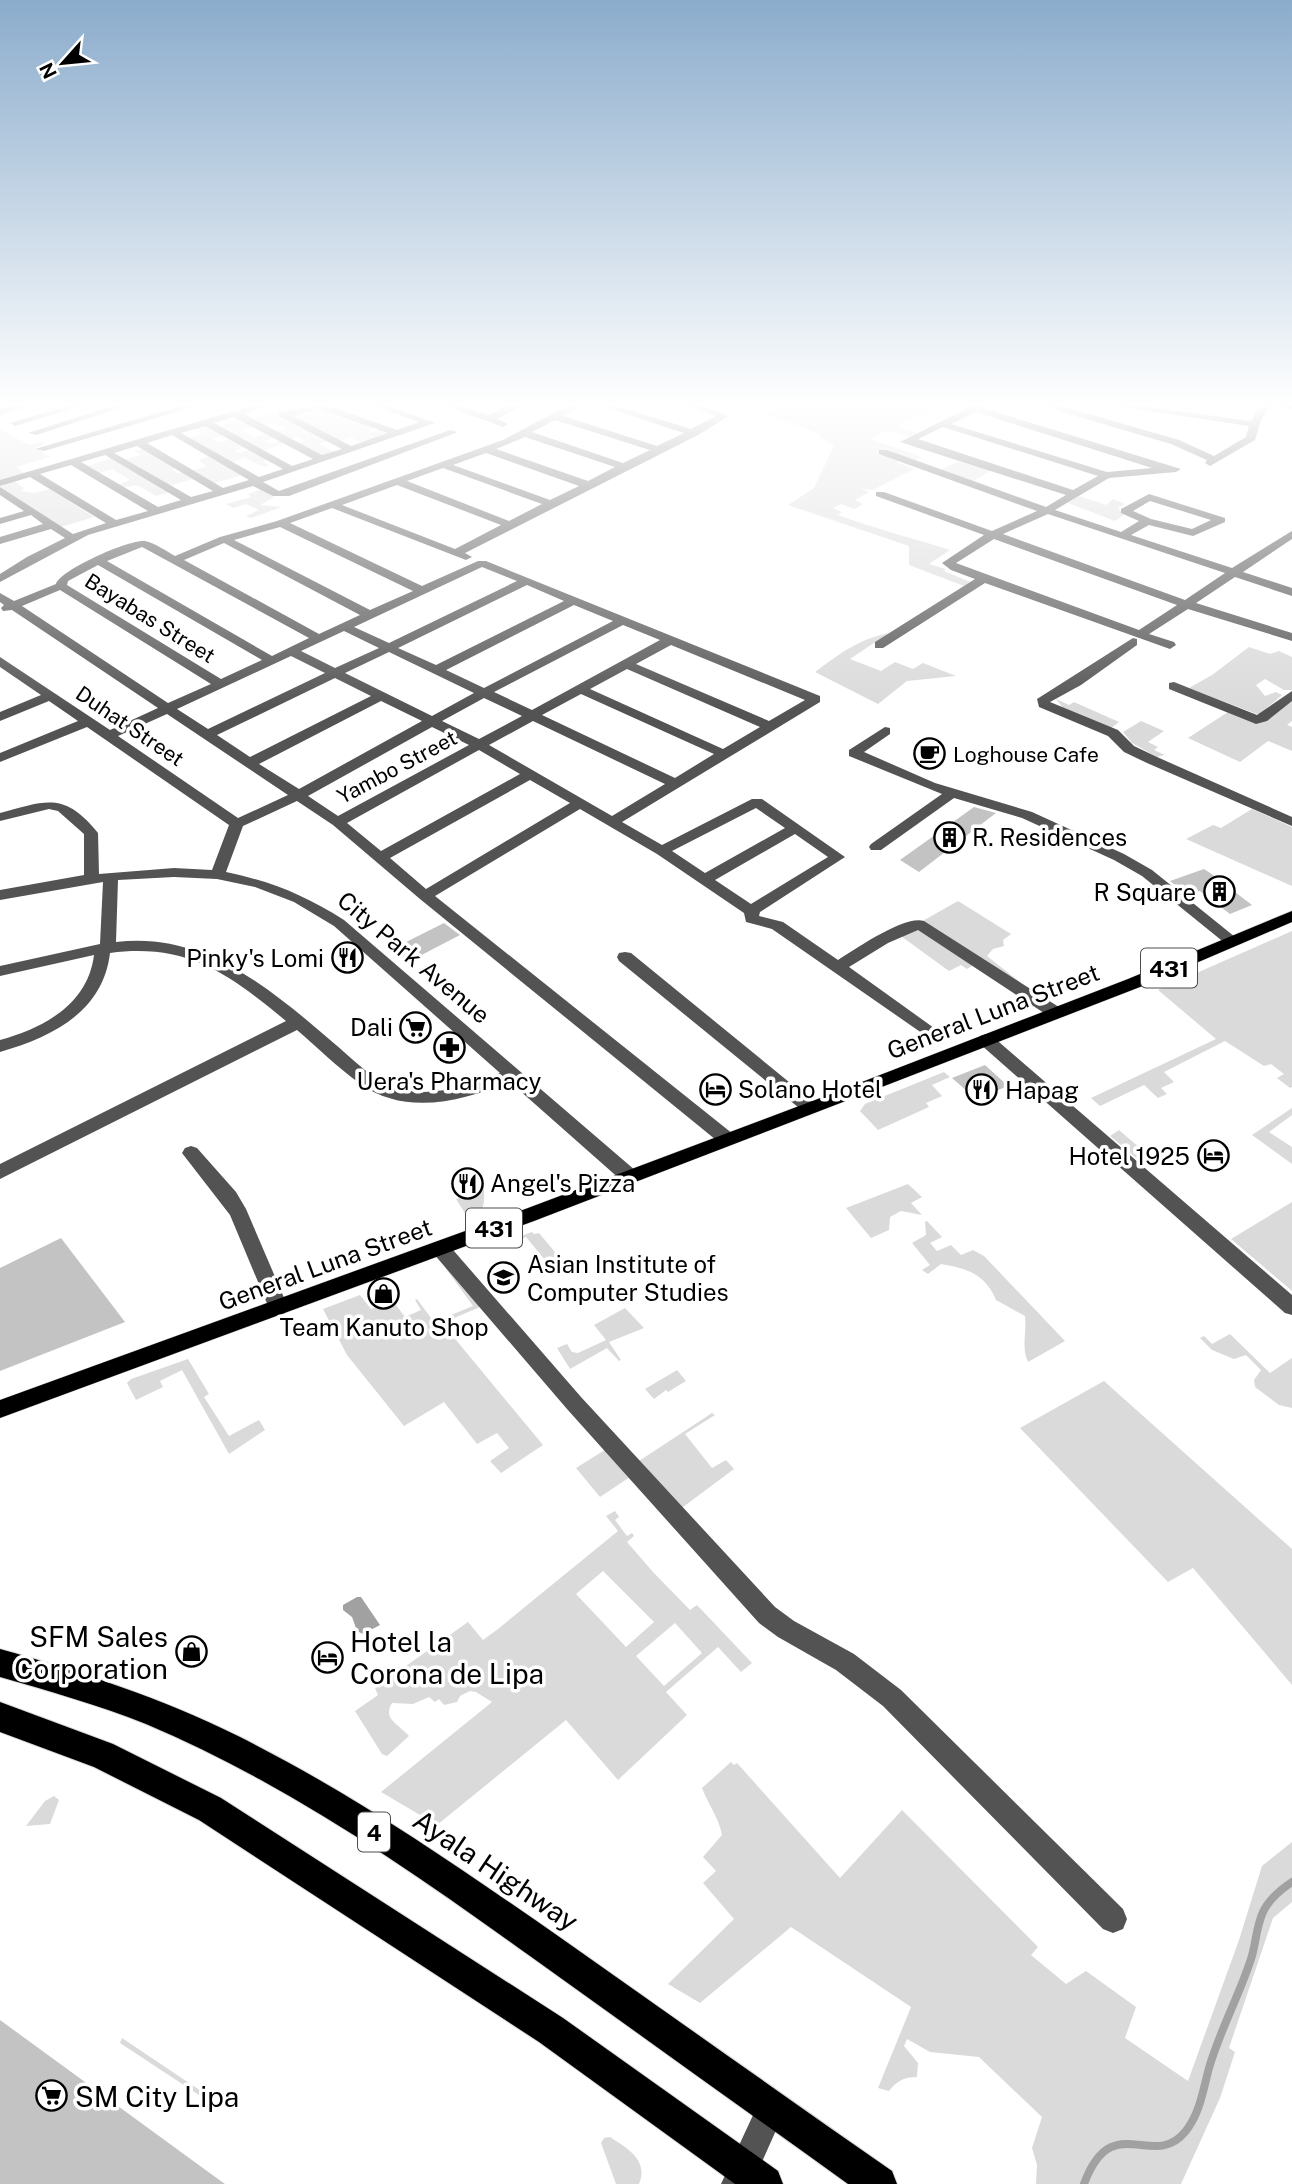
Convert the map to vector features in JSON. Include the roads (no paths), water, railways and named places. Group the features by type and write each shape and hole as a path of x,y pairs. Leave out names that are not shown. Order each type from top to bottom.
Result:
{"highway":[{"name":"Ayala Highway","path":"0,1663 93,1690 150,1711 210,1737 288,1780 449,1879 879,2184"},
{"path":"0,1717 103,1755 210,1809 262,1840 520,2010 748,2179"}],"main road":[{"name":"General Luna Street","path":"0,1409 440,1248 810,1108 1056,1013 1292,916"}],"street":[{"path":"18,506 72,538"},
{"path":"85,506 114,523"},
{"path":"147,506 156,511"},
{"path":"0,579 72,538 172,506"},
{"path":"175,560 224,539 330,506"},
{"path":"335,506 815,699 612,822"},
{"path":"460,506 512,526"},
{"path":"455,553 549,506"},
{"path":"912,506 1186,604 1292,637"},
{"path":"1032,506 1292,592"},
{"path":"1055,506 992,536 948,563 1137,638 1170,645"},
{"path":"1134,506 1125,511 1147,521 1193,533 1221,520 1177,506"},
{"path":"0,521 31,512"},
{"path":"1122,536 1147,521"},
{"path":"281,523 421,590"},
{"path":"0,541 51,525"},
{"path":"1292,534 1186,604 1076,682 1043,699 1044,704 1113,733 1129,749 1292,822"},
{"path":"224,539 370,615"},
{"path":"6,608 61,586 64,579 98,560 141,544 318,638"},
{"path":"1271,548 1292,554"},
{"path":"98,560 270,660"},
{"path":"108,736 482,563"},
{"path":"879,645 984,578"},
{"path":"209,734 527,581"},
{"name":"Bayabas Street","path":"61,586 219,683"},
{"name":"Yambo Street","path":"0,597 6,608 209,734 338,822 670,640"},
{"path":"437,670 573,601"},
{"path":"218,875 237,824 299,795 432,720 623,620"},
{"path":"345,626 675,783"},
{"path":"290,651 480,746 662,851 751,910"},
{"name":"Duhat Street","path":"0,661 237,824"},
{"path":"628,665 771,727"},
{"path":"0,679 16,673"},
{"path":"1174,686 1256,720 1292,695"},
{"path":"582,690 724,754"},
{"path":"0,717 48,696"},
{"path":"250,763 381,696"},
{"path":"0,758 87,722"},
{"path":"886,732 857,749 855,753 952,793 1027,815 1130,862 1232,941"},
{"path":"381,857 528,775"},
{"path":"876,847 952,793"},
{"path":"662,851 754,802 761,803 838,856 751,910"},
{"path":"425,896 578,804"},
{"path":"0,817 45,805 63,808 91,833 91,879"},
{"path":"338,822 425,896 727,1139"},
{"path":"705,879 795,828"},
{"name":"City Park Avenue","path":"0,895 155,871 218,875 282,890 320,908 629,1176"},
{"path":"0,1046 40,1032 75,1010 96,985 105,949 111,876"},
{"path":"751,910 751,919 777,925 940,1038 936,1040"},
{"path":"839,966 882,940 919,924 970,954 1056,1013"},
{"path":"0,971 105,949 152,945 195,953 228,969 372,1084 399,1096 419,1099 446,1098 513,1074"},
{"path":"625,957 810,1108"},
{"path":"0,1172 296,1023"},
{"path":"986,1040 1292,1307"},
{"path":"191,1153 229,1197 239,1214 278,1307"},
{"path":"440,1248 575,1403 767,1615 786,1629 835,1655 892,1698 1113,1919"},
{"path":"748,2179 771,2108"}],"waterway":[{"path":"1084,2184 1095,2162 1107,2149 1120,2144 1160,2146 1173,2142 1190,2125 1251,1959 1263,1912 1275,1895 1292,1882"}],"place":[{"name":"Loghouse Cafe","path":"930,754"},
{"name":"R. Residences","path":"949,837"},
{"name":"R Square","path":"1219,892"},
{"name":"Pinky's Lomi","path":"347,958"},
{"name":"Dali","path":"416,1027"},
{"name":"Uera's Pharmacy","path":"449,1047"},
{"name":"Solano Hotel","path":"715,1089"},
{"name":"Hapag","path":"982,1090"},
{"name":"Hotel 1925","path":"1213,1156"},
{"name":"Angel's Pizza","path":"467,1183"},
{"name":"Asian Institute of Computer Studies","path":"504,1278"},
{"name":"Team Kanuto Shop","path":"384,1293"},
{"name":"SFM Sales Corporation","path":"191,1652"},
{"name":"Hotel la Corona de Lipa","path":"327,1657"},
{"name":"SM City Lipa","path":"52,2096"}]}
